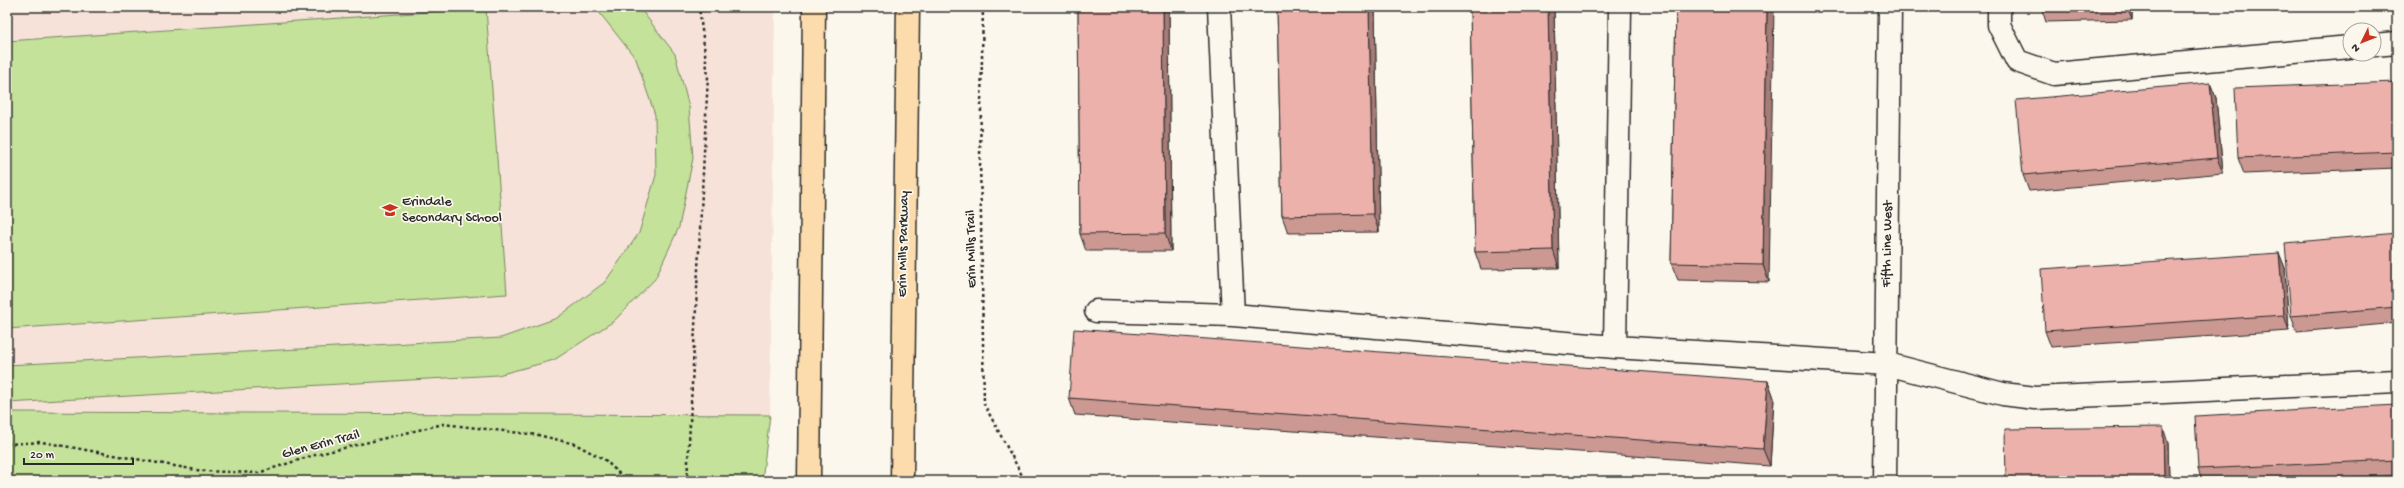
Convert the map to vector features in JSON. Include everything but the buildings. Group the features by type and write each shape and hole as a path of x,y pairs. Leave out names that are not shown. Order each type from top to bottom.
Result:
{"main road":[{"path":"809,481 814,7"},
{"name":"Erin Mills Parkway","path":"902,481 908,7"}],"street":[{"path":"1220,7 1233,315"},
{"path":"1616,347 1620,7"},
{"name":"Fifth Line West","path":"1885,481 1890,7"},
{"path":"1999,7 1999,26 2017,61 2054,74 2342,48"},
{"path":"2382,44 2397,43"},
{"path":"1096,311 1233,315 1616,347 1887,364 2003,394 2035,398 2397,381"}],"path":[{"path":"687,481 708,76 699,7"},
{"name":"Erin Mills Trail","path":"982,7 980,158 984,404 1025,481"},
{"name":"Glen Erin Trail","path":"7,444 42,442 202,471 258,473 311,456 443,424 538,435 575,444 605,460 627,481"}],"shaded area":[{"name":"Erindale Secondary School","path":"7,7 775,7 770,415 7,412"}],"green space":[{"path":"595,7 639,7 675,54 689,107 693,158 679,227 655,279 614,321 554,360 498,375 7,403 7,365 501,338 557,318 605,282 639,233 656,175 655,115 636,59"},
{"path":"486,8 507,294 7,329 7,41"},
{"path":"7,412 770,415 762,481 7,481"}],"place":[{"name":"Erindale Secondary School","path":"390,210"}]}
